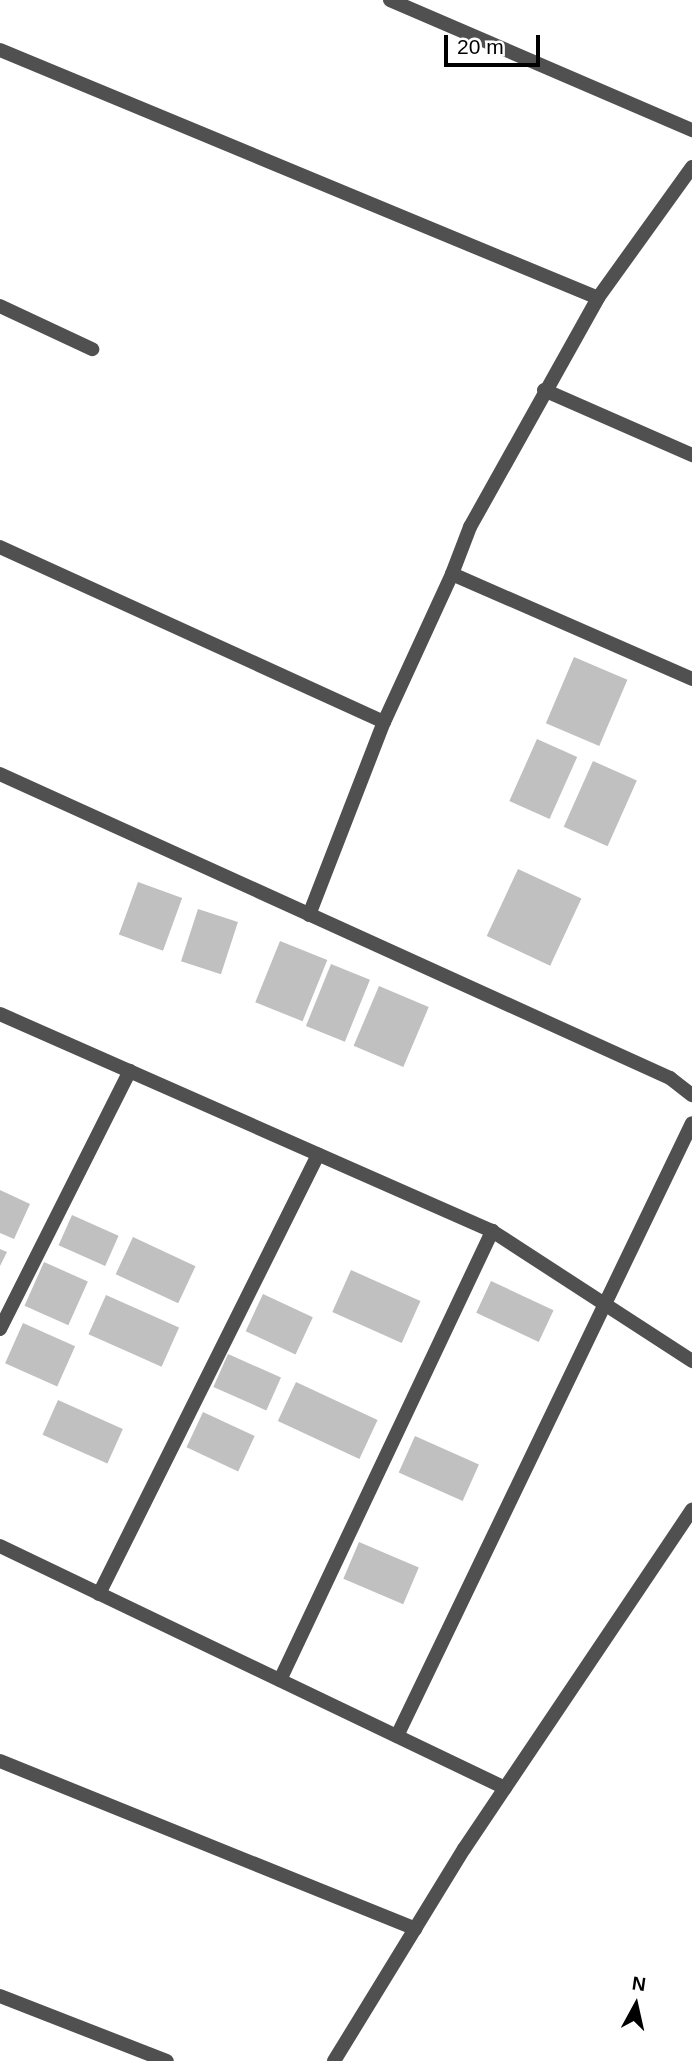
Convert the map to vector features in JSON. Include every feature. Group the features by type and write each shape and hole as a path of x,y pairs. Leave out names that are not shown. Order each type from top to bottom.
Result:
{"street":[{"path":"390,0 692,130"},
{"path":"0,50 598,298"},
{"path":"309,915 384,722 452,574 470,527 544,390 598,298 692,167"},
{"path":"0,306 92,349"},
{"path":"544,390 692,455"},
{"path":"0,547 384,722"},
{"path":"452,574 692,679"},
{"path":"0,774 670,1078 692,1095"},
{"path":"0,1014 492,1231 692,1361"},
{"path":"0,1329 130,1071"},
{"path":"397,1736 608,1306 692,1123"},
{"path":"99,1594 318,1153"},
{"path":"280,1681 492,1231"},
{"path":"334,2061 505,1788 692,1510"},
{"path":"0,1546 505,1788"},
{"path":"0,1761 415,1929"},
{"path":"0,1996 167,2061"}],"building":[{"path":"574,657 627,680 599,746 546,723"},
{"path":"537,739 577,757 550,819 509,801"},
{"path":"593,761 637,781 608,846 564,827"},
{"path":"518,869 581,899 550,966 487,936"},
{"path":"138,882 182,898 163,951 119,935"},
{"path":"198,909 238,922 221,974 181,961"},
{"path":"280,941 327,960 303,1021 255,1002"},
{"path":"331,964 370,980 345,1042 306,1026"},
{"path":"379,986 429,1007 403,1067 354,1046"},
{"path":"0,1190 30,1204 14,1239 0,1233"},
{"path":"72,1215 119,1236 105,1266 59,1245"},
{"path":"133,1237 196,1266 178,1303 116,1274"},
{"path":"0,1249 7,1252 0,1266"},
{"path":"44,1262 88,1282 68,1325 24,1306"},
{"path":"351,1270 420,1301 402,1343 332,1312"},
{"path":"491,1281 554,1310 539,1342 476,1313"},
{"path":"263,1294 313,1317 296,1354 246,1331"},
{"path":"106,1295 179,1328 162,1367 89,1334"},
{"path":"23,1323 75,1346 57,1386 5,1363"},
{"path":"228,1354 281,1378 266,1410 213,1387"},
{"path":"296,1382 378,1420 359,1459 278,1421"},
{"path":"58,1400 123,1429 107,1464 43,1435"},
{"path":"203,1412 255,1436 238,1471 187,1447"},
{"path":"415,1436 479,1464 463,1501 399,1473"},
{"path":"359,1542 419,1567 403,1604 343,1579"}]}
